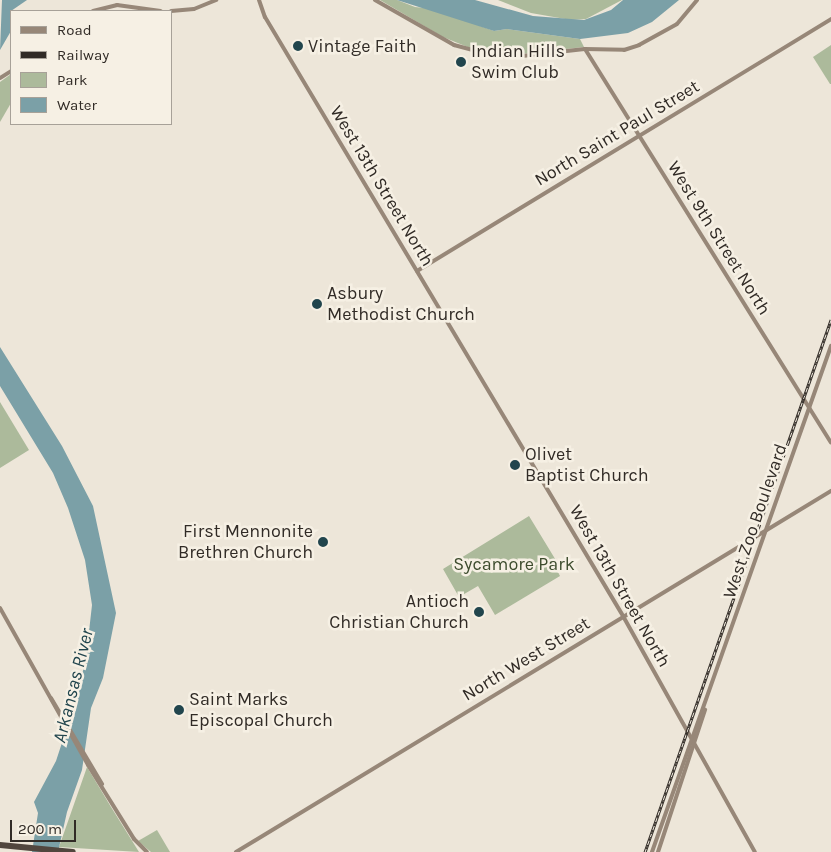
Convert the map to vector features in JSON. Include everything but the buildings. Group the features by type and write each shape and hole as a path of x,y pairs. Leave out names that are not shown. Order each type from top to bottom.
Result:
{"highway":[{"path":"0,845 73,852"}],"main road":[{"path":"172,11 194,9 216,0"},
{"name":"West 13th Street North","path":"259,0 266,19 623,616 755,852"},
{"path":"375,0 443,40 474,51 513,57 585,49 624,50 655,38 677,24 697,0"},
{"path":"97,10 117,5 154,10"},
{"name":"North Saint Paul Street","path":"417,271 831,19"},
{"name":"West 9th Street North","path":"585,49 831,442"},
{"name":"West Zoo Boulevard","path":"652,852 831,346"},
{"name":"North West Street","path":"236,852 831,491"},
{"path":"0,608 88,763 134,839 146,851"},
{"name":"West Zoo Boulevard","path":"658,852 695,744 705,706"},
{"path":"690,758 697,755 703,758"}],"green space":[{"path":"380,0 397,0 415,7 433,9 494,31 507,29 580,39 584,47 521,54 475,50 443,37"},
{"path":"498,0 622,0 586,19 571,20 531,13"},
{"path":"831,45 831,84 830,84 813,57"},
{"path":"10,75 10,105 0,122 0,82"},
{"path":"0,402 29,450 0,468"},
{"name":"Sycamore Park","path":"529,516 560,567 557,570 560,576 495,615 478,586 459,597 443,569"},
{"path":"87,767 111,807 139,852 59,847"},
{"path":"157,830 170,852 151,852 138,841"}],"water":[{"path":"2,0 27,0 10,10 10,33 0,50"},
{"path":"397,0 475,0 533,16 584,20 611,10 623,0 679,0 652,22 628,33 580,39 507,29 494,31"},
{"path":"0,347 62,446 93,506 116,613 103,678 91,708 82,770 67,812 58,852 32,852 38,813 34,802 56,761 76,700 86,658 92,605 85,560 68,508 53,473 0,386"}],"railway":[{"path":"645,852 831,320"}],"place":[{"name":"Vintage Faith","path":"298,46"},
{"name":"Indian Hills Swim Club","path":"461,62"},
{"name":"Asbury Methodist Church","path":"317,304"},
{"name":"Olivet Baptist Church","path":"515,465"},
{"name":"First Mennonite Brethren Church","path":"323,542"},
{"name":"Antioch Christian Church","path":"479,612"},
{"name":"Saint Marks Episcopal Church","path":"179,710"}],"water label":[{"name":"Arkansas River","path":"74,686"}]}
